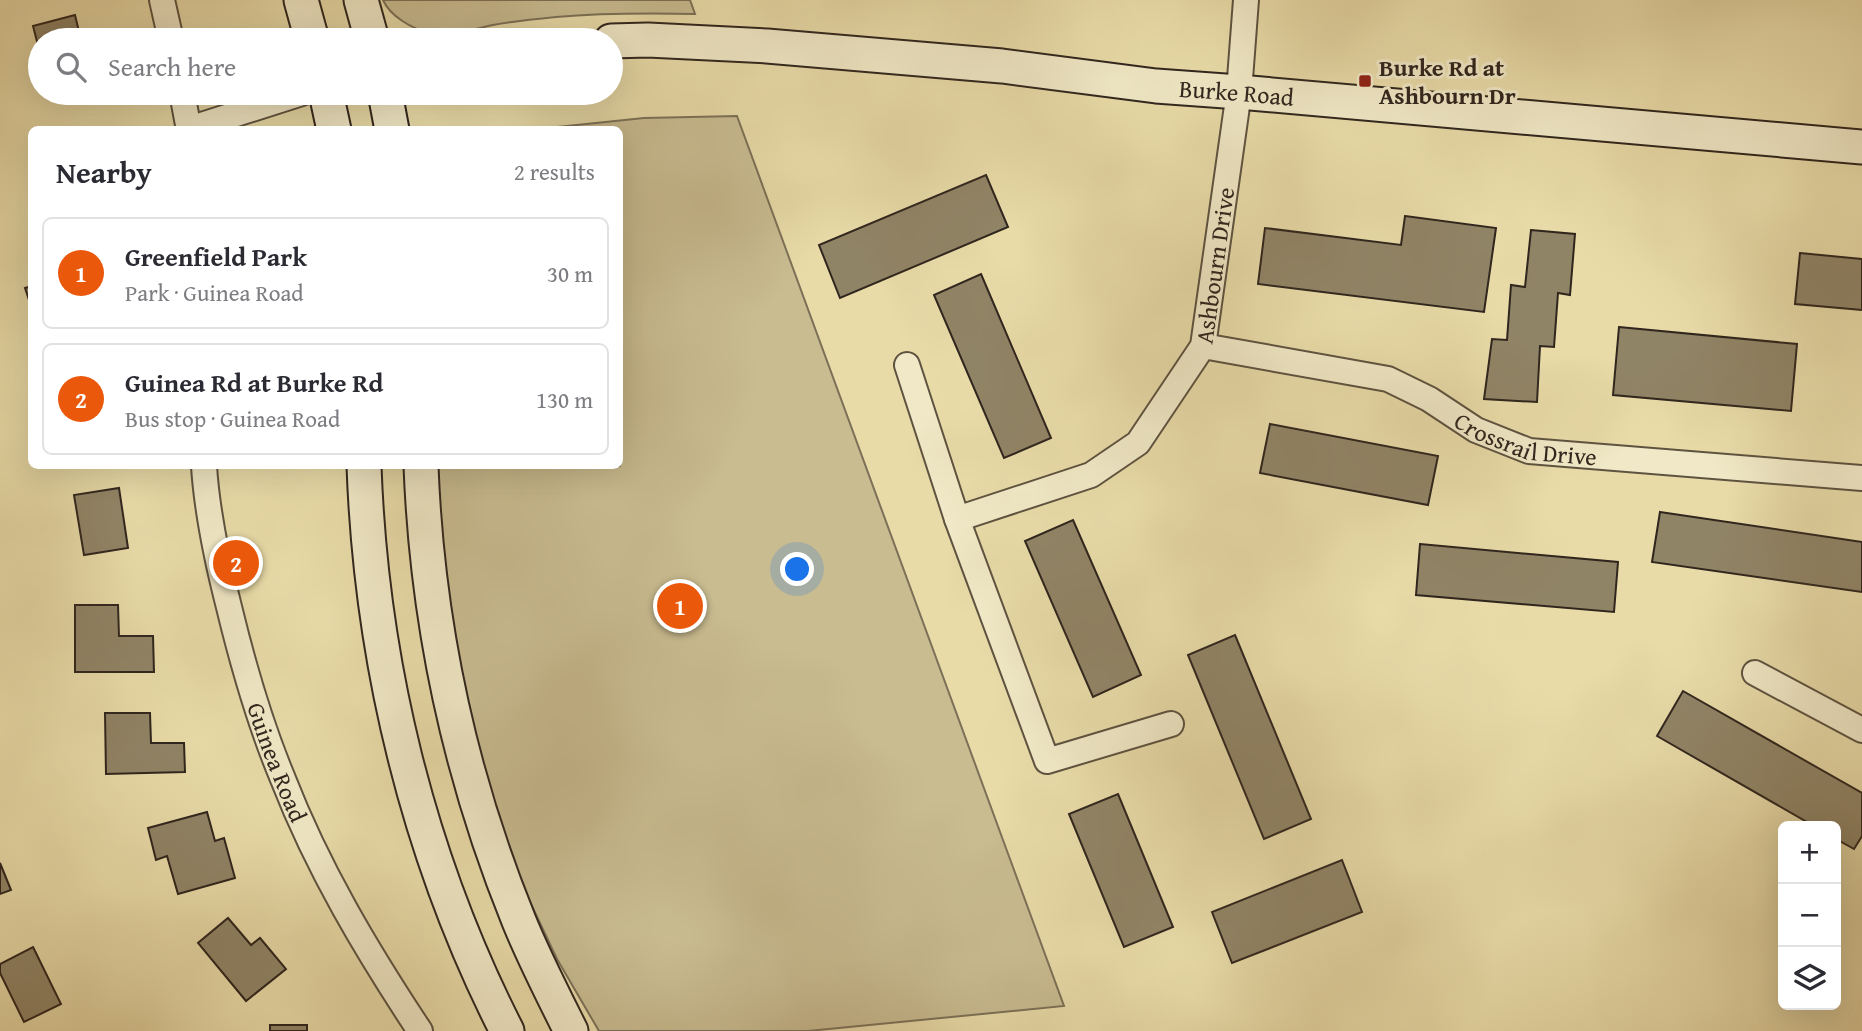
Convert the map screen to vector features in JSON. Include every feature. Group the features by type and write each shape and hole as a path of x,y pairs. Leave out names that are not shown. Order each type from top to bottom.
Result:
{"main road":[{"path":"301,0 309,28"},
{"path":"361,0 369,28"},
{"name":"Burke Road","path":"623,41 767,46 1003,66 1156,86 1862,147"},
{"path":"329,105 333,126"},
{"path":"387,105 391,126"},
{"path":"364,469 374,596 383,659 400,736 442,881 467,944 507,1031"},
{"path":"421,469 430,589 439,649 455,721 496,862 519,922 571,1031"}],"street":[{"path":"162,0 168,28"},
{"name":"Ashbourn Drive","path":"957,519 1090,475 1138,443 1203,346 1239,92 1246,0"},
{"path":"184,105 188,126"},
{"path":"198,126 264,105"},
{"name":"Crossrail Drive","path":"1203,346 1388,379 1429,399 1476,430 1529,451 1862,478"},
{"path":"907,365 957,519 1047,761 1171,724"},
{"name":"Guinea Road","path":"204,469 219,566 238,643 283,779 332,885 377,966 420,1031"},
{"path":"1755,673 1862,730"}],"shaded area":[{"path":"383,0 690,0 695,14 591,15 480,28 416,28 402,21"},
{"path":"737,116 1064,1006 808,1031 599,1031 557,959 522,885 462,706 428,469 623,469 623,126 567,126 644,118"}],"building":[{"path":"75,15 78,28 34,28"},
{"path":"986,175 1008,227 840,298 819,245"},
{"path":"1405,216 1496,228 1484,312 1258,284 1265,228 1401,245"},
{"path":"1531,230 1575,234 1570,295 1558,293 1554,347 1540,346 1537,402 1484,399 1492,339 1507,340 1511,285 1525,287"},
{"path":"1800,253 1862,259 1862,310 1795,304"},
{"path":"981,274 1051,438 1004,458 934,295"},
{"path":"1619,327 1797,344 1791,411 1613,395"},
{"path":"1270,424 1438,456 1428,505 1260,473"},
{"path":"119,488 128,548 84,555 74,495"},
{"path":"1660,512 1862,542 1862,592 1652,562"},
{"path":"1073,520 1141,675 1093,697 1025,541"},
{"path":"1420,544 1618,562 1614,612 1416,595"},
{"path":"75,605 118,605 119,636 153,636 154,672 75,672"},
{"path":"1235,635 1311,819 1264,839 1188,655"},
{"path":"1683,691 1862,793 1862,836 1854,849 1841,842 1841,821 1805,821 1657,736"},
{"path":"105,713 150,713 151,743 184,743 185,772 106,774"},
{"path":"1118,794 1173,927 1124,947 1069,814"},
{"path":"207,812 215,841 224,838 235,878 178,894 167,856 156,860 148,828"},
{"path":"1342,860 1362,912 1232,963 1212,912"},
{"path":"0,863 11,890 0,894"},
{"path":"228,918 251,945 260,938 286,969 246,1001 198,943"},
{"path":"33,947 61,1004 24,1022 0,973 0,964"},
{"path":"270,1025 307,1025 307,1031 270,1031"}],"place":[{"name":"Burke Rd at Ashbourn Dr","path":"1365,81"},
{"name":"Guinea Rd at Burke Rd","path":"236,563"},
{"name":"Greenfield Park","path":"680,606"}]}
